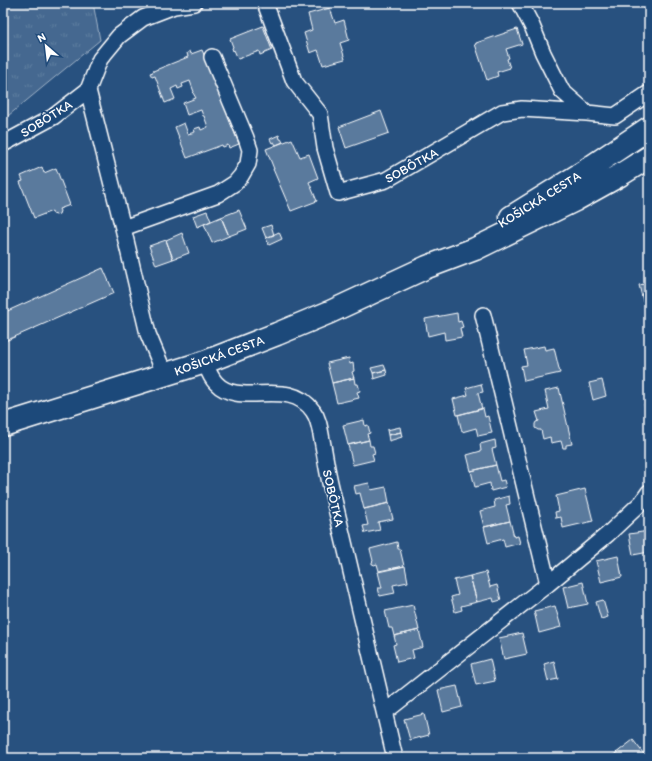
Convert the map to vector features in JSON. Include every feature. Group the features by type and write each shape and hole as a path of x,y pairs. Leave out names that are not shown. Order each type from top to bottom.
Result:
{"main road":[{"name":"KOŠICKÁ CESTA","path":"427,267 556,190 649,128"},
{"name":"KOŠICKÁ CESTA","path":"3,425 205,362 277,334 330,312 427,267 475,249 574,200 649,158"}],"street":[{"path":"88,90 100,59 119,36 143,18 174,6 194,3"},
{"name":"SOBÔTKA","path":"265,3 294,81 320,114 325,148 338,193 386,180 502,112 522,109 615,116 649,93"},
{"path":"520,3 562,91 587,113"},
{"path":"123,228 218,194 235,183 248,164 250,150 246,138 212,57"},
{"name":"SOBÔTKA","path":"3,144 53,117 88,90 148,334 165,375"},
{"path":"483,315 548,584"},
{"name":"SOBÔTKA","path":"205,362 210,376 216,384 223,389 245,394 292,395 310,406 314,413 319,425 330,485 395,758"},
{"path":"385,712 548,584 608,534 642,502 649,492"}],"green space":[{"path":"3,3 93,3 100,40 3,120"}],"building":[{"path":"330,8 335,23 344,20 349,40 340,43 345,59 323,65 318,50 310,53 304,33 312,30 308,14"},
{"path":"263,26 272,50 260,55 259,51 238,59 234,50 233,51 230,39"},
{"path":"517,29 522,44 506,49 510,68 497,72 498,76 487,80 475,44"},
{"path":"202,50 239,144 229,148 228,145 223,147 222,145 187,158 175,127 184,123 188,134 195,132 194,129 200,127 201,130 208,127 201,110 187,115 183,103 196,98 190,81 182,84 183,87 178,89 177,86 171,89 175,99 165,103 155,76 152,77 150,73 188,57 187,53 190,51 191,54"},
{"path":"381,111 389,133 346,148 339,127"},
{"path":"279,135 283,142 276,145 274,142 272,143 270,139"},
{"path":"292,139 300,157 309,154 318,178 309,182 317,201 291,211 266,149"},
{"path":"42,167 44,173 56,168 70,205 59,209 59,214 53,214 52,211 34,218 20,182 23,181 21,176"},
{"path":"239,210 247,229 229,236 221,217"},
{"path":"207,211 211,221 197,227 193,216"},
{"path":"221,217 229,236 212,243 204,224"},
{"path":"271,225 274,235 266,238 262,228"},
{"path":"279,232 282,239 269,245 266,238"},
{"path":"182,233 189,253 173,259 166,240"},
{"path":"166,240 173,259 156,265 149,246"},
{"path":"103,268 114,293 3,342 3,313"},
{"path":"649,283 649,299 643,301 639,285"},
{"path":"457,313 458,322 461,321 463,327 460,328 462,337 445,340 444,332 428,336 425,319"},
{"path":"649,317 649,334 645,318"},
{"path":"544,346 545,350 554,348 560,373 524,381 521,366 527,365 524,350"},
{"path":"349,358 350,364 353,363 354,371 352,372 354,378 332,383 327,363"},
{"path":"384,365 386,370 373,373 371,368"},
{"path":"386,370 387,375 374,379 373,373"},
{"path":"354,378 355,384 358,384 360,391 357,392 359,398 337,403 332,383"},
{"path":"602,380 606,396 593,400 589,383"},
{"path":"481,384 483,392 478,393 482,409 457,415 453,399 468,395 466,388"},
{"path":"559,388 572,444 566,445 566,448 563,448 561,441 551,443 550,437 543,439 541,430 535,428 536,422 539,421 536,412 549,409 545,391"},
{"path":"649,403 649,421 647,422 644,404"},
{"path":"483,408 485,417 488,416 492,433 478,436 476,428 462,432 458,415"},
{"path":"364,420 365,426 368,425 370,433 367,434 369,440 348,445 343,425"},
{"path":"400,427 401,432 388,435 387,430"},
{"path":"401,432 402,437 389,441 388,435"},
{"path":"369,440 370,446 373,446 375,453 372,454 374,460 353,465 348,445"},
{"path":"495,440 496,448 492,449 496,465 471,471 467,455 481,451 480,444"},
{"path":"496,465 500,481 504,480 506,487 491,491 490,483 475,487 471,471"},
{"path":"369,483 371,490 386,487 389,503 364,509 360,493 356,494 354,486"},
{"path":"585,489 593,521 563,528 561,517 556,518 555,512 559,511 556,496"},
{"path":"509,496 510,504 506,505 510,521 484,527 480,511 495,507 494,500"},
{"path":"389,503 393,519 378,522 380,530 365,533 363,526 368,525 364,509"},
{"path":"510,521 514,537 518,536 520,543 505,547 503,539 488,543 484,527"},
{"path":"649,531 649,552 633,555 629,534"},
{"path":"397,542 404,566 379,571 377,564 372,564 373,561 370,549"},
{"path":"618,556 622,577 601,582 596,561"},
{"path":"405,566 408,582 393,585 395,593 380,596 378,588 382,588 378,572"},
{"path":"486,572 490,587 497,585 501,600 494,602 493,598 477,602 470,576"},
{"path":"470,576 477,602 461,606 462,610 455,612 451,597 458,595 454,580"},
{"path":"583,582 588,604 568,608 563,587"},
{"path":"603,600 608,617 601,619 596,602"},
{"path":"413,605 419,630 394,636 392,628 389,628 385,611"},
{"path":"555,606 561,627 539,633 534,611"},
{"path":"419,630 423,647 412,650 414,658 397,662 393,645 396,644 394,636"},
{"path":"522,633 527,654 504,659 499,638"},
{"path":"490,659 495,681 476,685 471,664"},
{"path":"554,661 558,679 548,681 544,664"},
{"path":"457,686 462,707 443,712 438,690"},
{"path":"424,714 429,735 410,740 404,719"},
{"path":"633,740 647,758 611,757"}]}
